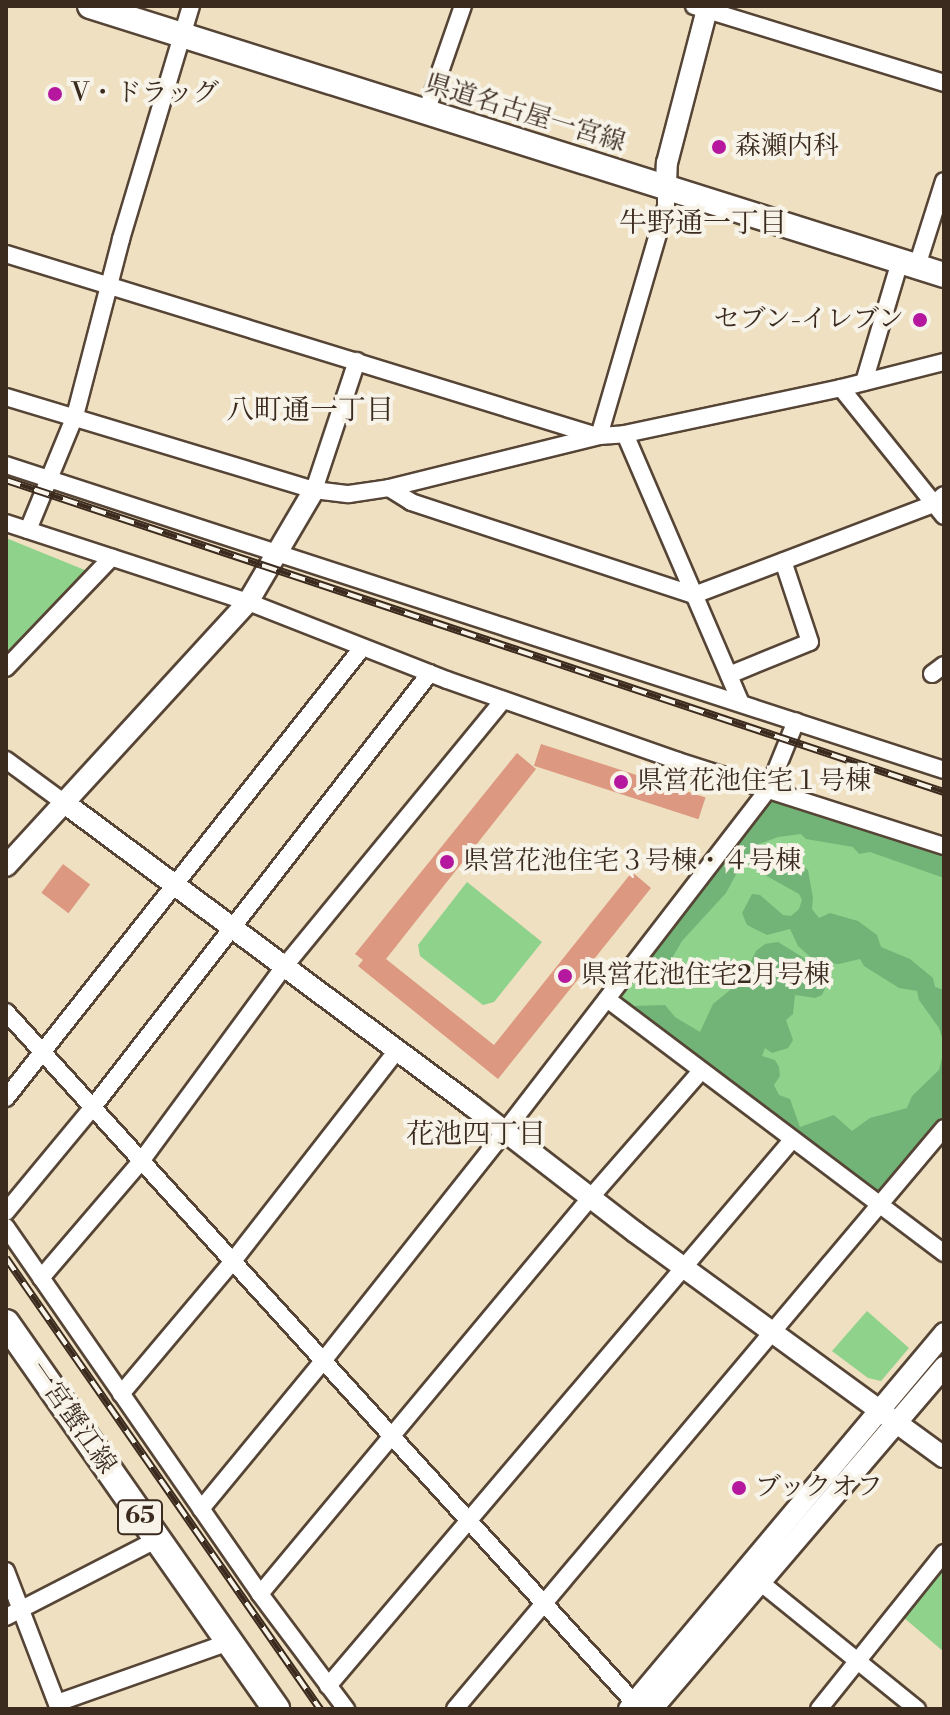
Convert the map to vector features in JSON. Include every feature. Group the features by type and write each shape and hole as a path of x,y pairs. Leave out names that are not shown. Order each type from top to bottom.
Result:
{"main road":[{"name":"県道名古屋一宮線","path":"90,6 944,275"},
{"name":"一宮蟹江線","path":"6,1323 226,1643 276,1709"}],"street":[{"path":"28,530 75,416 108,285 191,6"},
{"path":"426,112 463,6"},
{"path":"599,436 666,207 667,163 703,7 944,83"},
{"path":"864,382 908,263 944,181"},
{"path":"6,254 599,436"},
{"path":"6,866 248,602 314,490 357,361"},
{"path":"6,397 314,490 349,494 389,488 599,436 625,434 841,388 944,362"},
{"path":"389,488 411,502 694,595 941,505 841,388"},
{"path":"625,434 741,703"},
{"path":"6,465 944,770"},
{"path":"6,523 248,602 503,700 944,846"},
{"path":"6,668 112,557"},
{"path":"729,675 810,642 783,561"},
{"path":"6,1098 362,648"},
{"path":"6,1212 93,1107 430,673"},
{"path":"41,1278 142,1160 284,967 503,700"},
{"path":"201,1509 505,1131 768,790 796,721"},
{"path":"6,760 682,1266 944,1457"},
{"path":"607,999 944,1253"},
{"path":"6,1012 639,1708"},
{"path":"121,1394 233,1261 397,1050"},
{"path":"260,1594 591,1197 701,1071"},
{"path":"455,1709 944,1128"},
{"path":"328,1686 792,1140"},
{"path":"6,1227 260,1594 346,1709"},
{"path":"639,1708 760,1582 889,1416 944,1333"},
{"path":"639,1708 889,1416 944,1367"},
{"path":"14,1614 156,1540"},
{"path":"819,1709 944,1553"},
{"path":"6,1571 14,1614 58,1706 226,1643"},
{"path":"760,1582 917,1709"}],"green space":[{"path":"6,538 97,575 6,665"},
{"path":"773,796 944,850 944,1121 879,1199 610,999"},
{"path":"768,797 944,851 944,878 870,852 859,854 853,847 806,839 801,834 778,837 759,844 745,858 726,893 682,941 663,974 636,985 632,977 661,946 674,922"},
{"path":"787,854 808,870 812,909 819,918 830,913 858,921 877,935 881,947 910,959 933,978 935,987 944,990 944,1044 939,1028 919,1000 917,991 899,988 864,966 860,959 839,964 817,963 798,946 790,929 767,935 747,925 742,913 752,894 760,895 783,915 791,916 799,909 802,900 799,894 765,875 765,864 775,855"},
{"path":"467,882 542,942 494,1002 483,1005 420,956 418,945"},
{"path":"778,942 804,958 827,984 822,995 815,998 795,995 793,1014 786,1020 793,1040 788,1048 772,1053 765,1048 762,1056 775,1060 779,1067 780,1076 774,1085 779,1095 790,1099 800,1127 834,1115 852,1131 870,1118 907,1108 912,1096 939,1070 944,1050 944,1114 940,1124 888,1180 883,1191 874,1196 703,1066 699,1055 687,1056 628,1013 633,1006 665,1005 675,1017 700,1032 713,1004 741,981 756,951 765,944"},
{"path":"867,1311 909,1348 881,1381 868,1378 832,1351"},
{"path":"944,1565 944,1652 903,1617"}],"building":[{"name":"県営花池住宅１号棟","path":"541,744 706,797 698,819 534,766"},
{"name":"県営花池住宅３号棟・４号棟","path":"517,753 536,769 386,959 494,1045 632,872 651,888 498,1079 358,966 363,960 355,954"},
{"path":"63,864 90,884 68,913 41,893"}],"railway":[{"path":"6,480 944,792"},
{"path":"6,1258 320,1709"}],"place":[{"name":"V・ドラッグ","path":"55,94"},
{"name":"森瀬内科","path":"719,147"},
{"name":"セブン-イレブン","path":"920,320"},
{"name":"県営花池住宅１号棟","path":"621,782"},
{"name":"県営花池住宅３号棟・４号棟","path":"447,862"},
{"name":"県営花池住宅2月号棟","path":"565,976"},
{"name":"ブックオフ","path":"739,1488"}],"district":[{"name":"牛野通一丁目","path":"703,224"},
{"name":"八町通一丁目","path":"310,411"},
{"name":"花池四丁目","path":"476,1135"}]}
